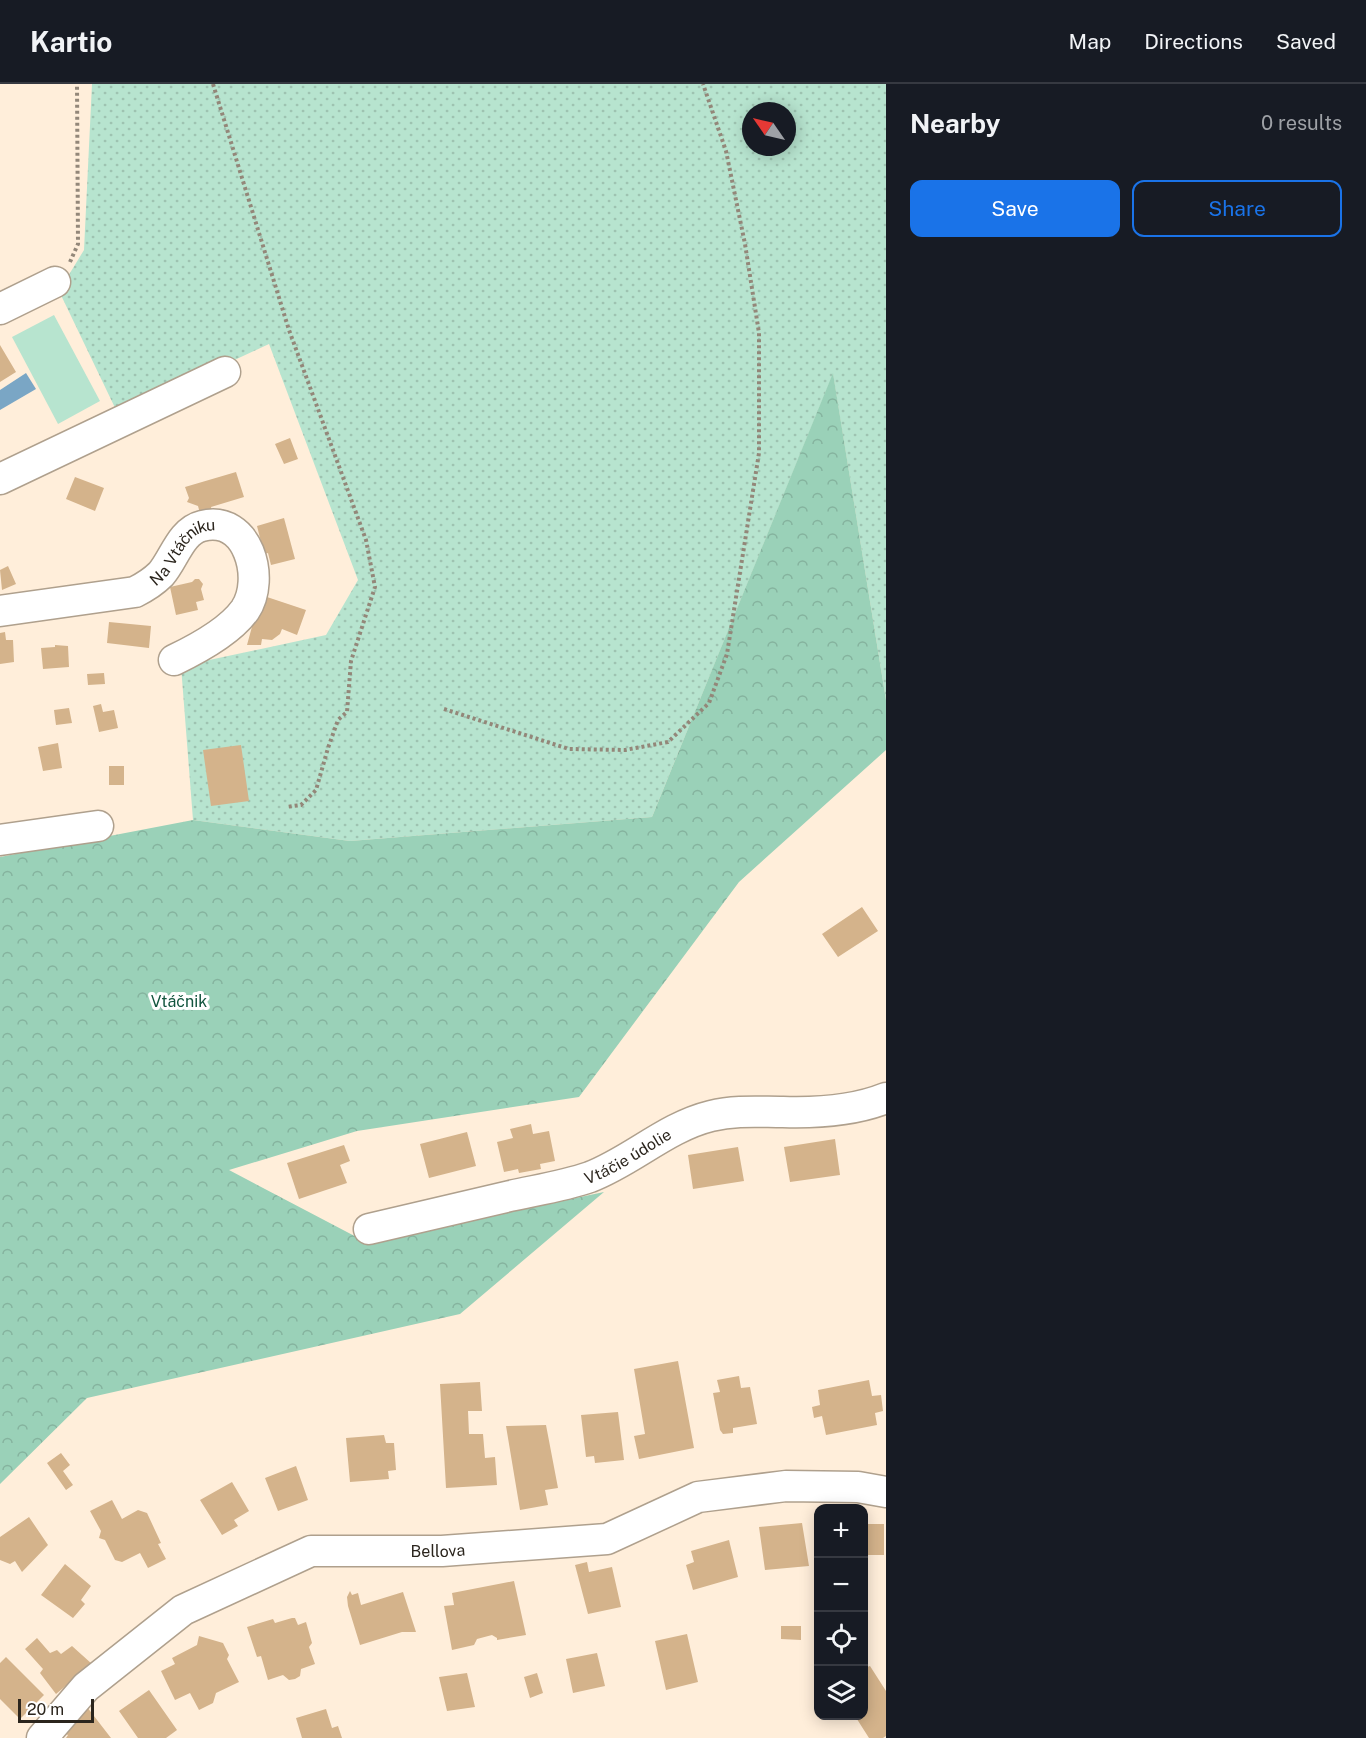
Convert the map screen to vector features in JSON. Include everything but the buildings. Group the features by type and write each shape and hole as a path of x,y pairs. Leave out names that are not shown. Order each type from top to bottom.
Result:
{"street":[{"path":"0,309 55,282"},
{"path":"0,479 225,372"},
{"name":"Na Vtáčniku","path":"0,611 135,592 161,574 189,532 200,526 214,524 229,529 242,539 248,549 255,580 251,597 237,619 194,650 174,660"},
{"path":"0,840 98,826"},
{"name":"Vtáčie údolie","path":"369,1229 588,1178 669,1133 710,1116 753,1110 795,1112 841,1109 866,1105 886,1098"},
{"name":"Bellova","path":"42,1738 86,1687 183,1610 311,1551 442,1551 607,1539 698,1497 786,1486 858,1487 886,1492"}],"path":[{"path":"55,282 74,258 78,244 77,84"},
{"path":"213,84 289,330 366,540 375,587 351,661 347,712 338,720 316,790 300,805 286,807"},
{"path":"444,709 569,749 625,750 668,742 709,703 727,654 759,453 759,333 745,244 726,151 703,84"}],"green space":[{"path":"92,84 886,84 886,700 833,374 652,817 350,841 193,820 181,666 326,635 358,580 269,344 118,414 59,291 84,250"},
{"path":"54,315 100,401 58,424 12,337"},
{"name":"Vtáčnik","path":"833,373 886,700 886,750 739,882 579,1097 357,1131 229,1170 366,1242 604,1192 460,1314 87,1398 0,1484 0,857 193,820 350,841 652,817"}],"water":[{"path":"26,373 36,389 0,410 0,390"}]}
